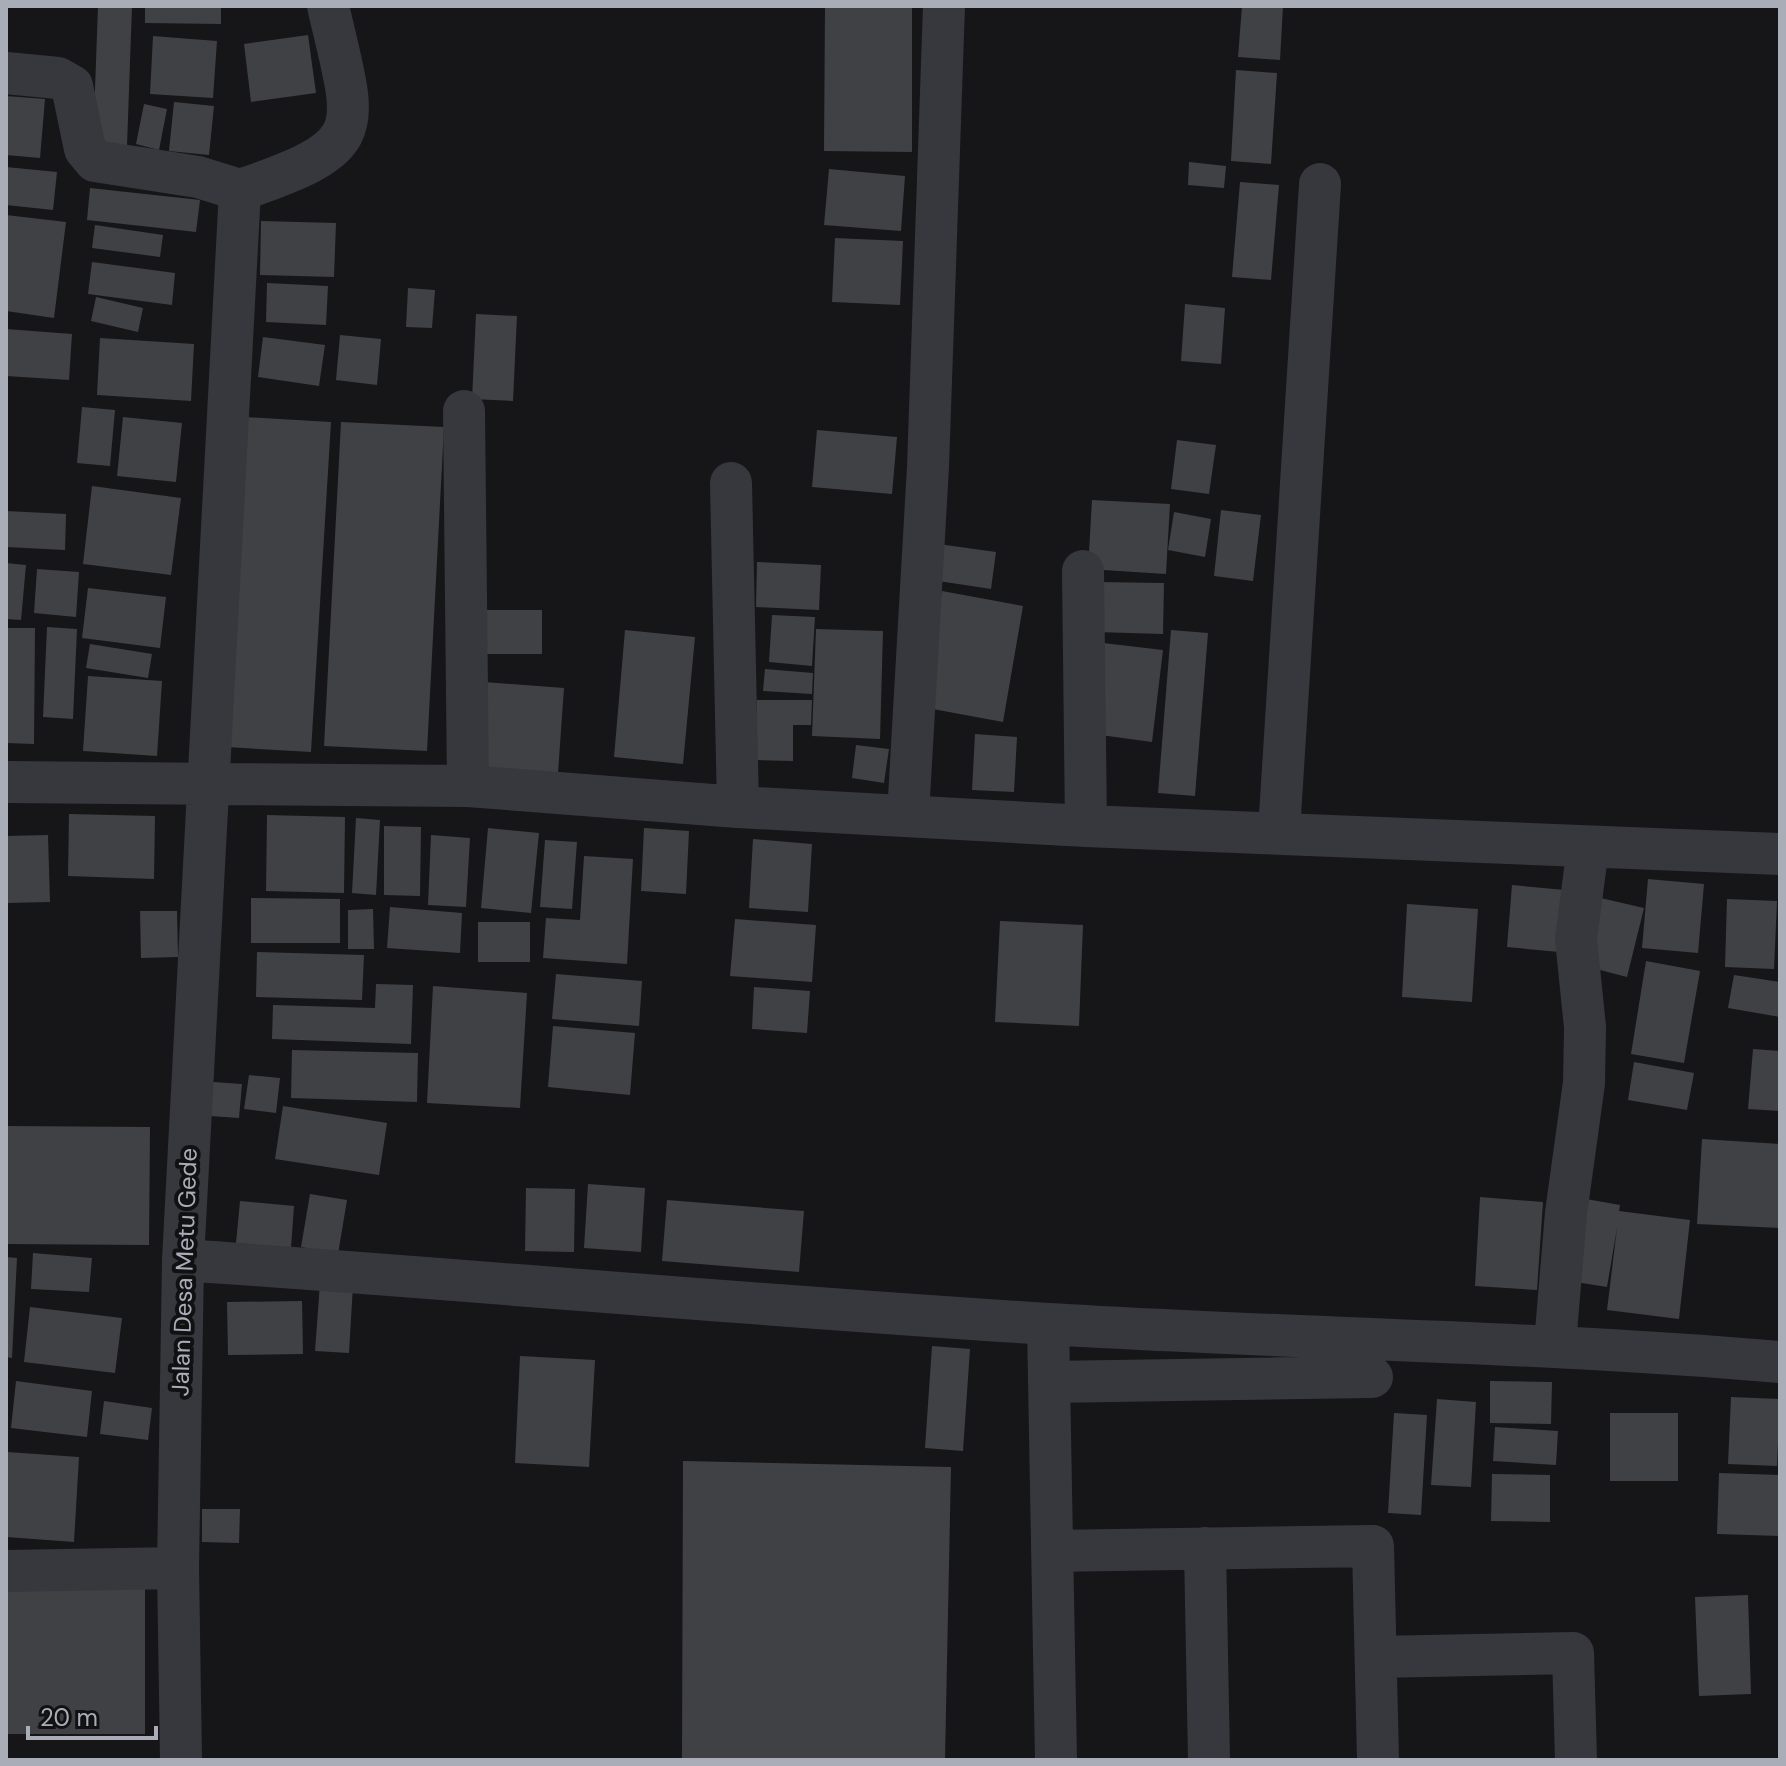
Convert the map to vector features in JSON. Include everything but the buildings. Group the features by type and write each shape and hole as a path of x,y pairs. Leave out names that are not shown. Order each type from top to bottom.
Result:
{"street":[{"path":"6,73 58,78 72,86 85,149 95,161 198,177 240,190 294,172 321,157 339,143 348,126 350,99 328,6"},
{"path":"908,815 928,467 944,6"},
{"path":"1279,831 1320,184"},
{"name":"Jalan Desa Metu Gede","path":"181,1760 178,1568 183,1260 240,190"},
{"path":"464,411 468,786"},
{"path":"731,483 738,807"},
{"path":"1083,571 1086,826"},
{"path":"6,782 468,786 738,807 1086,826 1279,831 1780,854"},
{"path":"1555,1344 1566,1213 1584,1083 1585,1027 1576,939 1588,847"},
{"path":"183,1260 1048,1324 1390,1341 1555,1344 1780,1362"},
{"path":"1048,1324 1056,1760"},
{"path":"1049,1382 1372,1377"},
{"path":"1052,1551 1373,1546 1378,1760"},
{"path":"1205,1548 1209,1760"},
{"path":"6,1571 178,1568"},
{"path":"1376,1657 1573,1653 1576,1760"}]}
